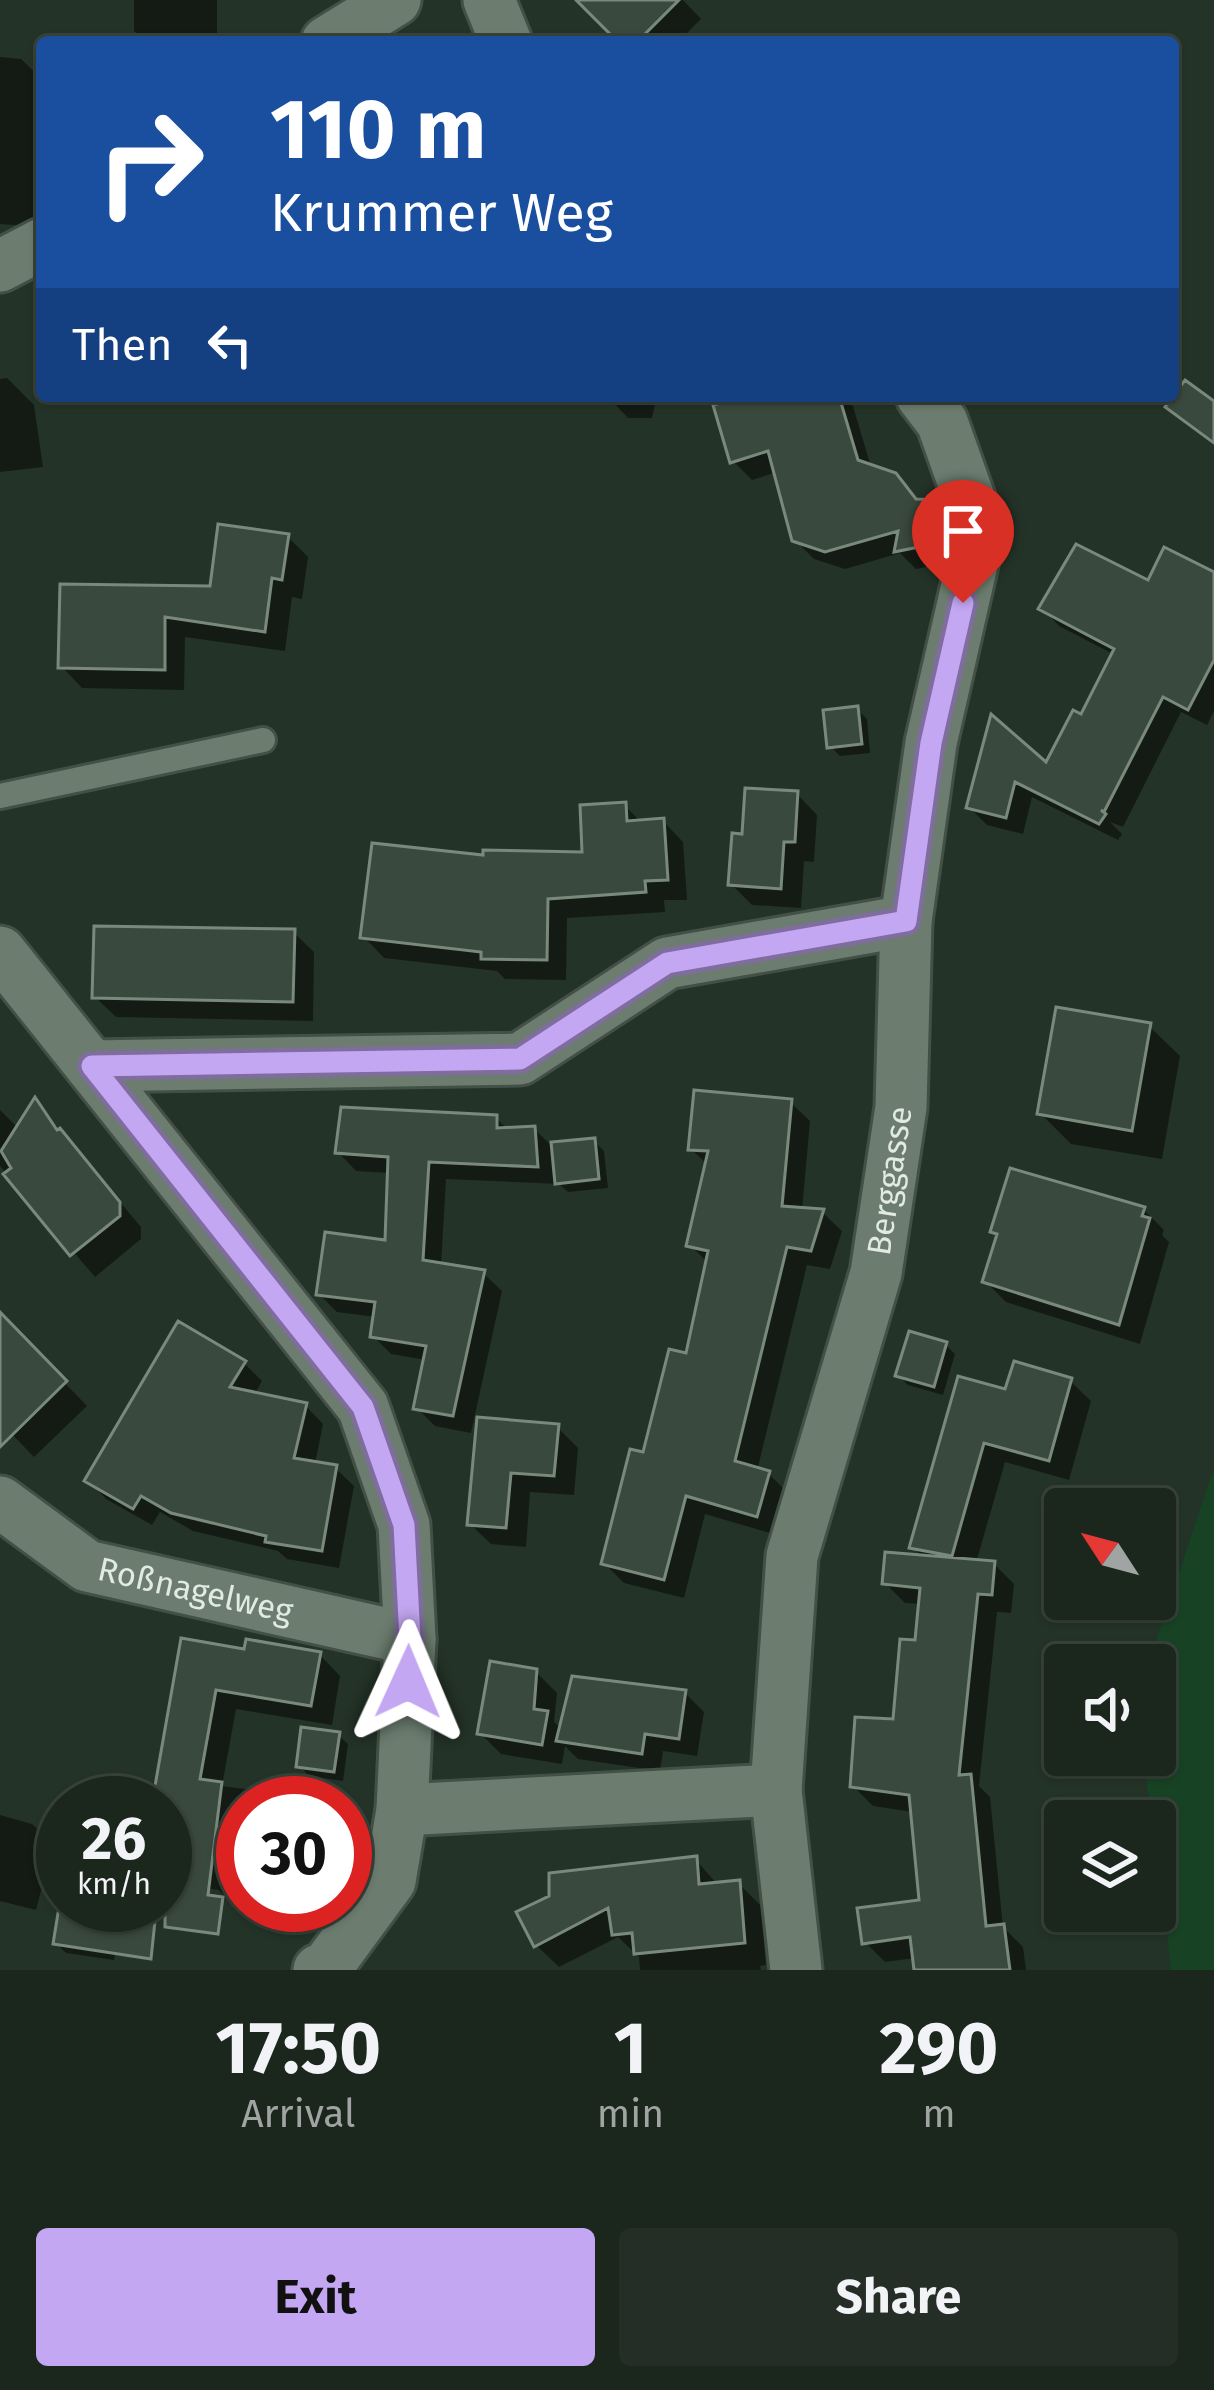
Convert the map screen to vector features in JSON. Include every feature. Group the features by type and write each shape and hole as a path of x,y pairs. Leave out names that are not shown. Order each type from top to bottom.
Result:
{"street":[{"path":"337,36 395,0"},
{"path":"489,0 504,36"},
{"path":"0,266 36,247"},
{"name":"Berggasse","path":"796,1970 776,1790 792,1556 876,1274 901,1107 906,921 931,743 980,529 942,422 927,402"},
{"path":"92,1066 520,1059 667,963 906,921"},
{"path":"6,967 92,1066 363,1407 404,1525 410,1639 402,1810 390,1881 320,1970"},
{"name":"Roßnagelweg","path":"0,1502 87,1566 410,1639"},
{"path":"402,1810 776,1790"}],"lane":[{"path":"0,796 263,740"}],"green space":[{"path":"1214,1468 1214,1970 1171,1970 1167,1932 1176,1932 1176,1800 1149,1800 1146,1776 1176,1776 1176,1644 1155,1644 1163,1620 1176,1620 1176,1581"}],"building":[{"path":"576,0 679,0 643,36 612,36"},
{"path":"1185,380 1214,401 1214,443 1165,407 1179,402 1179,388"},
{"path":"841,402 858,460 896,473 916,499 938,500 934,544 894,552 898,531 825,552 792,541 768,451 730,463 713,405"},
{"path":"218,524 289,534 282,580 272,578 265,632 165,617 165,670 58,668 60,584 210,586"},
{"path":"1076,544 1148,580 1164,547 1214,572 1214,660 1188,710 1163,697 1104,812 1101,810 1106,814 1099,824 1015,782 1006,818 966,808 991,714 1046,762 1073,710 1081,714 1114,649 1038,609"},
{"path":"858,706 862,744 827,748 823,710"},
{"path":"745,788 798,791 795,842 784,842 781,889 728,885 732,833 742,834"},
{"path":"626,802 627,821 664,818 668,880 645,881 646,892 548,899 547,960 481,959 481,952 360,938 372,843 483,855 483,850 582,852 580,805"},
{"path":"94,926 295,929 293,1002 92,998"},
{"path":"1056,1007 1151,1023 1132,1131 1037,1114"},
{"path":"694,1090 792,1099 782,1206 824,1209 811,1251 787,1247 735,1461 770,1471 757,1517 686,1496 664,1580 601,1564 630,1449 643,1452 669,1349 686,1353 708,1251 686,1246 708,1151 688,1150"},
{"path":"35,1097 57,1130 120,1202 120,1216 70,1256 3,1174 11,1168 1,1151"},
{"path":"341,1107 497,1115 497,1128 535,1126 538,1167 429,1162 423,1260 485,1270 453,1416 413,1409 426,1346 370,1337 375,1302 316,1295 325,1232 385,1240 388,1157 335,1153"},
{"path":"595,1138 599,1179 555,1184 551,1142"},
{"path":"1010,1168 1145,1207 1142,1216 1150,1218 1119,1325 982,1282 997,1234 990,1232"},
{"path":"0,1312 67,1381 0,1447"},
{"path":"178,1321 246,1361 230,1387 307,1403 294,1458 337,1465 322,1551 265,1542 266,1536 171,1513 141,1496 133,1509 84,1481"},
{"path":"909,1331 947,1342 934,1387 895,1376"},
{"path":"1014,1361 1072,1378 1049,1461 984,1443 952,1556 909,1548 958,1376 1005,1389"},
{"path":"477,1417 559,1424 554,1476 511,1473 506,1528 467,1525"},
{"path":"885,1552 995,1561 992,1595 978,1594 959,1775 971,1774 986,1926 1004,1924 1010,1970 914,1970 910,1937 862,1944 857,1908 919,1900 909,1795 850,1787 855,1717 893,1719 900,1639 915,1640 920,1588 882,1584"},
{"path":"181,1638 244,1649 246,1639 321,1652 311,1706 216,1690 200,1779 216,1781 208,1895 216,1896 218,1934 192,1931 192,1776 157,1776"},
{"path":"490,1661 537,1669 534,1709 548,1711 542,1745 477,1734"},
{"path":"572,1676 686,1690 679,1739 645,1734 642,1754 556,1741"},
{"path":"301,1727 340,1732 334,1772 296,1767"},
{"path":"697,1856 699,1884 740,1880 745,1943 634,1954 632,1933 612,1935 608,1908 534,1947 516,1912 549,1896 549,1873"},
{"path":"55,1932 154,1932 151,1959 53,1944"}],"route":[{"path":"408,1682 404,1525 363,1407 92,1066 520,1059 667,963 906,921 931,743 963,603"}]}
